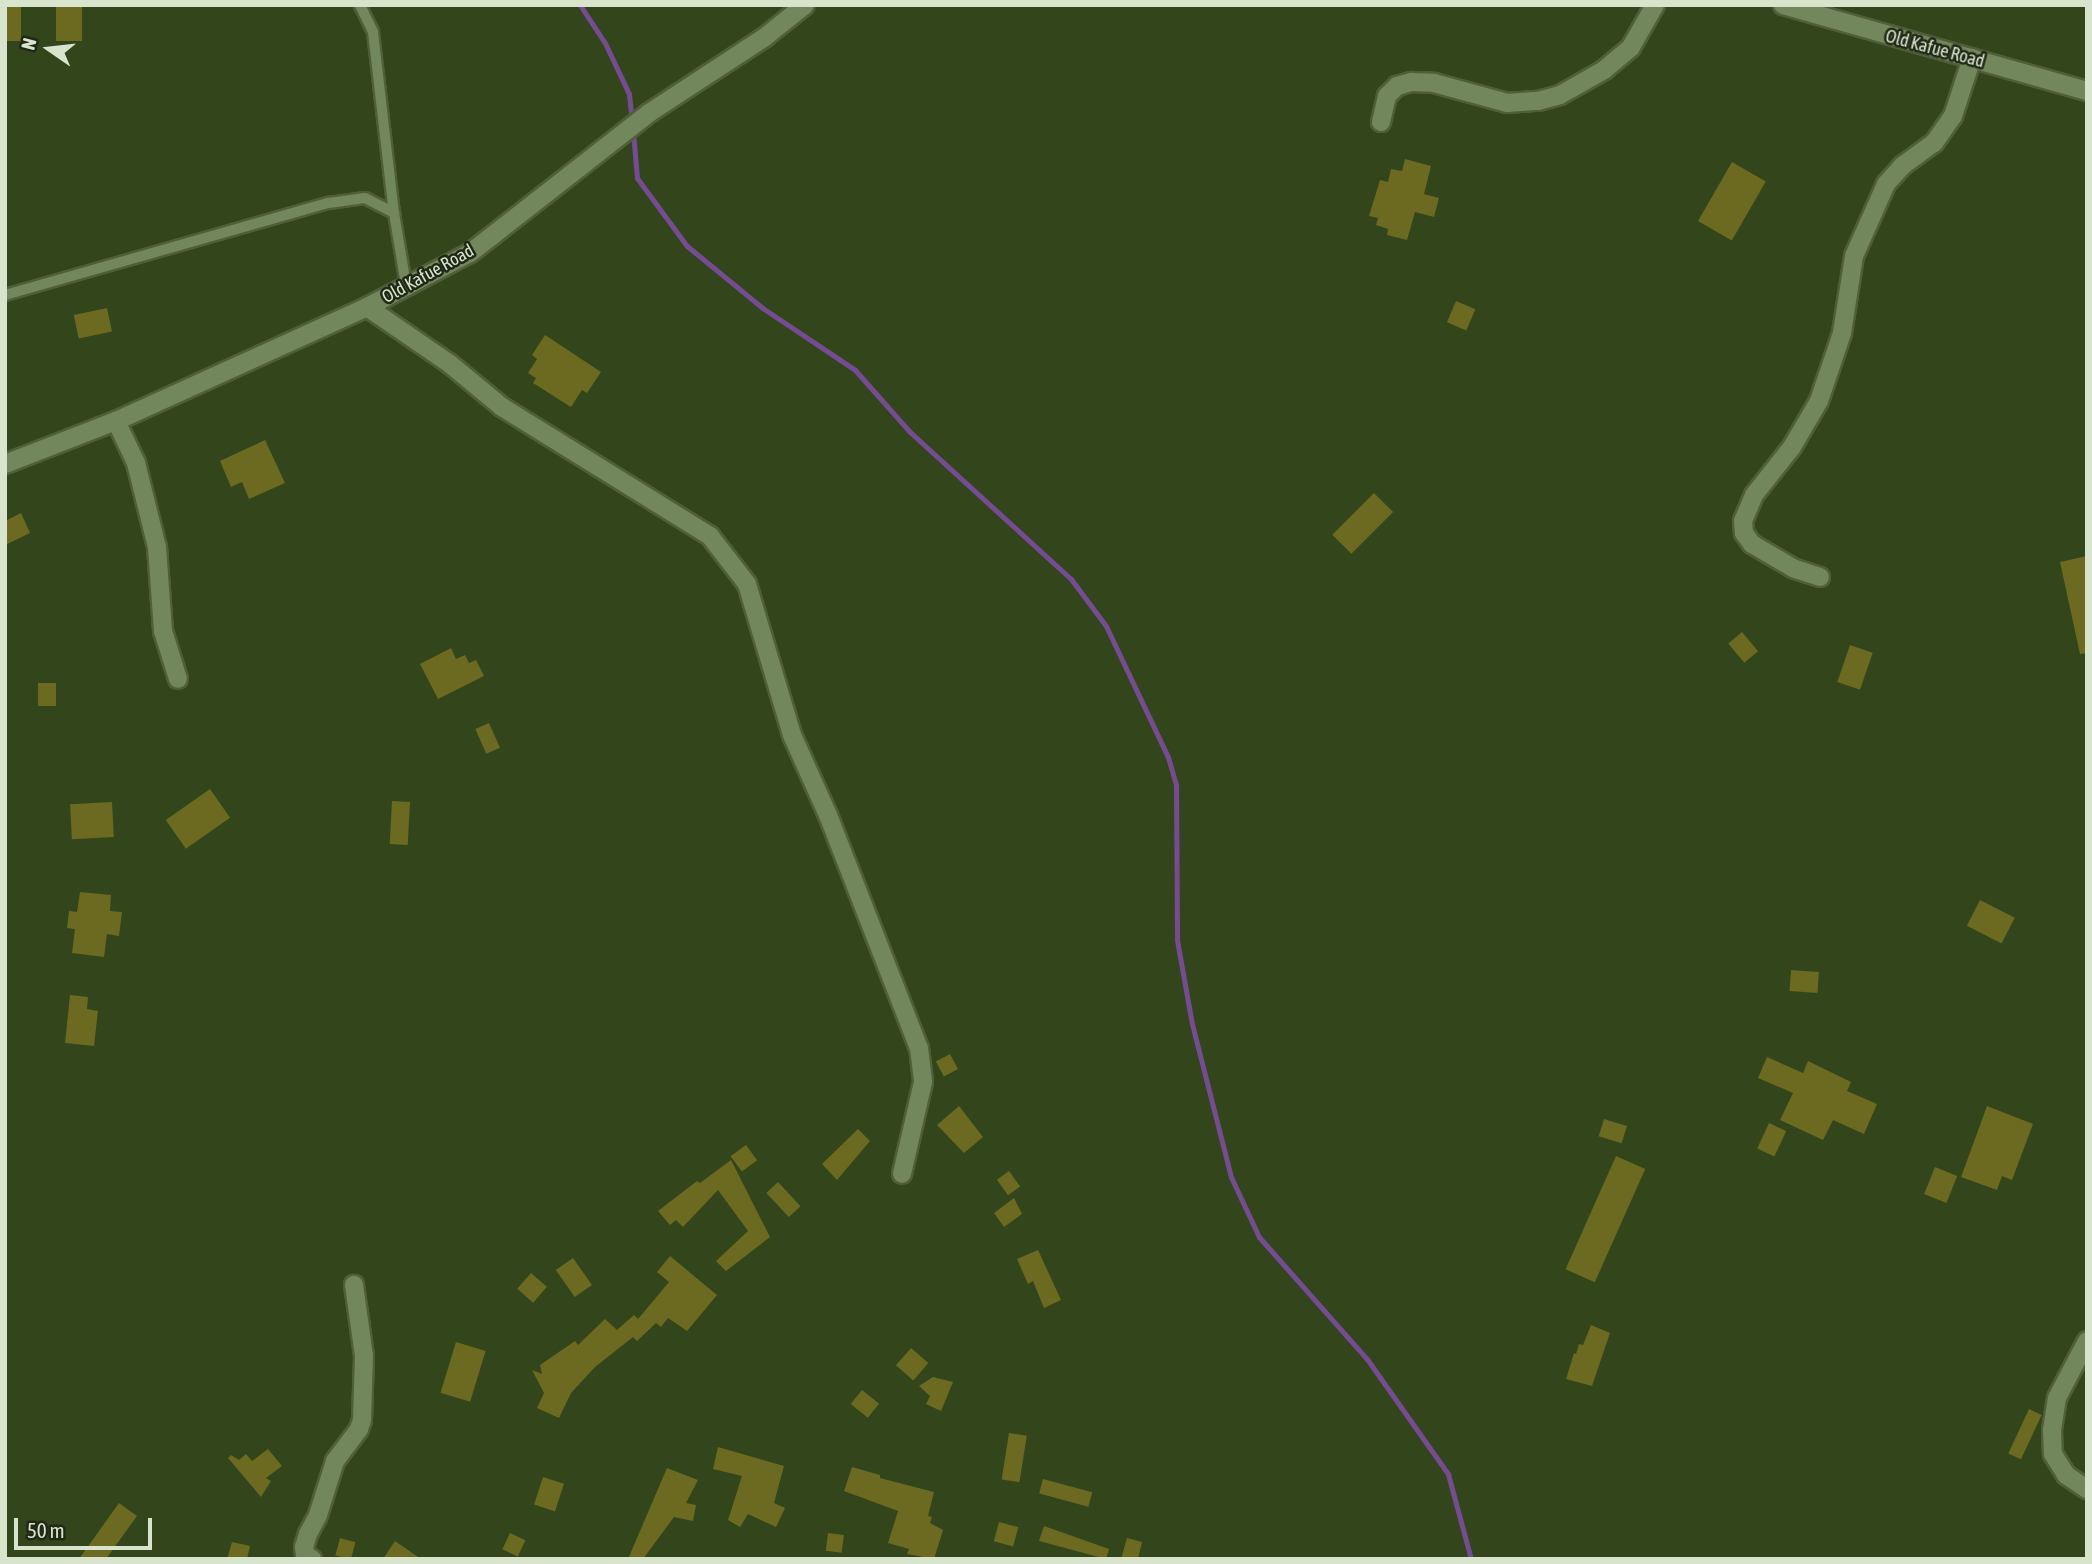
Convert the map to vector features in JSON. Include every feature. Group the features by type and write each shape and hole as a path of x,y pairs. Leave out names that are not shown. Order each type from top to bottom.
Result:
{"street":[{"name":"Old Kafue Road","path":"5,464 116,421 368,307 470,253 649,113 765,37 805,5"},
{"path":"1381,122 1387,96 1397,86 1410,82 1434,83 1507,103 1538,101 1560,95 1604,70 1631,47 1655,5"},
{"name":"Old Kafue Road","path":"1783,5 2087,91"},
{"path":"1820,577 1793,568 1752,544 1744,533 1743,521 1754,495 1792,447 1819,401 1842,333 1854,256 1886,184 1902,166 1934,143 1953,116 1972,58"},
{"path":"368,307 450,364 502,407 600,471 710,536 747,584 792,735 828,815 919,1048 923,1082 902,1174"},
{"path":"116,421 136,463 157,547 163,631 177,679"},
{"path":"312,1559 305,1555 304,1547 308,1534 318,1515 335,1461 359,1429 362,1420 364,1356 354,1285"},
{"path":"2087,1340 2057,1398 2052,1430 2053,1454 2066,1475 2087,1489"}],"lane":[{"path":"360,5 373,32 394,213 406,285"},
{"path":"5,295 329,203 365,198 394,213"}],"building":[{"path":"5,5 21,5 21,41 5,41"},
{"path":"56,5 82,5 82,41 56,41"},
{"path":"1405,159 1431,166 1424,194 1439,198 1434,217 1415,212 1407,240 1387,235 1388,229 1376,225 1378,218 1369,216 1380,180 1388,182 1391,169 1402,171"},
{"path":"1732,162 1766,182 1732,240 1698,221"},
{"path":"1456,301 1475,309 1466,330 1447,322"},
{"path":"107,308 112,331 79,339 74,315"},
{"path":"545,335 601,372 587,393 582,390 571,407 533,383 536,378 528,373 537,359 532,355"},
{"path":"265,440 285,483 249,499 242,482 231,487 220,461"},
{"path":"1374,493 1393,512 1351,554 1332,535"},
{"path":"21,513 30,533 5,545 5,521"},
{"path":"2087,556 2087,653 2080,654 2060,562"},
{"path":"1742,632 1758,651 1744,663 1728,644"},
{"path":"1850,645 1873,653 1860,690 1837,682"},
{"path":"451,648 456,659 465,655 469,663 476,660 484,676 438,699 420,664"},
{"path":"38,683 56,683 56,706 38,706"},
{"path":"489,723 500,748 486,754 475,729"},
{"path":"210,789 230,818 186,849 166,820"},
{"path":"392,801 410,802 408,845 390,844"},
{"path":"112,802 114,837 72,839 70,804"},
{"path":"80,892 111,895 110,911 122,912 119,936 107,934 104,957 72,953 75,929 67,928 69,911 77,912"},
{"path":"1980,900 2015,918 2002,944 1967,926"},
{"path":"1791,970 1819,972 1817,993 1790,991"},
{"path":"70,995 88,997 87,1009 98,1011 94,1046 65,1043"},
{"path":"950,1054 958,1069 944,1077 936,1062"},
{"path":"1767,1057 1803,1073 1808,1061 1851,1082 1847,1091 1877,1104 1864,1134 1833,1120 1823,1140 1780,1120 1793,1093 1758,1078"},
{"path":"959,1106 983,1137 964,1153 937,1125"},
{"path":"1987,1106 2033,1124 2012,1180 2002,1176 1997,1190 1961,1177"},
{"path":"1604,1119 1627,1126 1622,1143 1599,1136"},
{"path":"1769,1123 1786,1131 1774,1156 1757,1148"},
{"path":"858,1129 870,1141 837,1180 822,1164"},
{"path":"746,1145 757,1160 742,1172 731,1156"},
{"path":"1616,1156 1645,1169 1595,1282 1566,1269"},
{"path":"731,1160 770,1237 726,1271 716,1261 748,1231 718,1190 683,1227 676,1220 670,1225 658,1211 697,1181 700,1183"},
{"path":"1935,1167 1957,1176 1946,1203 1924,1194"},
{"path":"1009,1171 1020,1186 1008,1195 997,1180"},
{"path":"778,1182 801,1206 789,1217 766,1193"},
{"path":"1014,1198 1022,1214 1004,1227 994,1213"},
{"path":"1038,1250 1061,1300 1044,1308 1033,1281 1028,1284 1017,1259"},
{"path":"670,1256 717,1295 687,1331 668,1318 661,1327 656,1323 637,1341 633,1337 595,1367 571,1393 559,1418 537,1408 544,1393 532,1370 542,1374 540,1365 575,1341 578,1345 605,1319 617,1330 634,1315 638,1319 669,1282 657,1272"},
{"path":"573,1258 592,1285 575,1297 556,1270"},
{"path":"531,1273 547,1287 533,1303 517,1289"},
{"path":"1591,1325 1610,1333 1592,1386 1566,1379 1574,1353 1576,1354 1579,1344 1583,1345"},
{"path":"456,1342 486,1351 470,1402 441,1393"},
{"path":"911,1348 928,1363 913,1380 896,1365"},
{"path":"933,1377 953,1382 941,1411 926,1404 930,1396 919,1386"},
{"path":"862,1390 879,1404 868,1418 851,1404"},
{"path":"2029,1409 2042,1415 2021,1459 2008,1453"},
{"path":"1009,1433 1027,1436 1019,1482 1002,1479"},
{"path":"718,1447 784,1466 774,1503 785,1508 776,1527 748,1514 740,1527 728,1520 742,1476 713,1469"},
{"path":"268,1449 282,1466 266,1478 271,1481 261,1497 228,1458 231,1455 239,1460 246,1454 252,1461"},
{"path":"852,1467 880,1475 880,1478 934,1492 928,1516 932,1517 930,1523 943,1530 934,1559 907,1554 909,1549 888,1543 898,1511 844,1491"},
{"path":"667,1468 698,1480 686,1503 696,1505 693,1521 674,1517 643,1559 628,1559"},
{"path":"543,1477 564,1484 555,1511 534,1505"},
{"path":"1043,1479 1092,1492 1088,1507 1039,1493"},
{"path":"119,1503 137,1516 106,1559 79,1559"},
{"path":"999,1522 1018,1527 1013,1546 994,1541"},
{"path":"1044,1526 1109,1549 1106,1559 1039,1541"},
{"path":"510,1533 525,1540 518,1556 502,1549"},
{"path":"828,1533 844,1535 842,1553 826,1551"},
{"path":"340,1538 355,1542 351,1559 335,1555"},
{"path":"1127,1538 1142,1542 1138,1559 1121,1559"},
{"path":"395,1541 421,1559 383,1559"},
{"path":"232,1542 250,1546 247,1559 227,1559"}],"waterway":[{"path":"580,5 605,43 629,94 632,122"},
{"path":"633,132 637,178 687,246 764,309 855,370 910,432 1071,579 1106,626 1168,757 1176,785 1177,940 1192,1024 1231,1177 1259,1237 1367,1359 1448,1474 1471,1559"}]}
